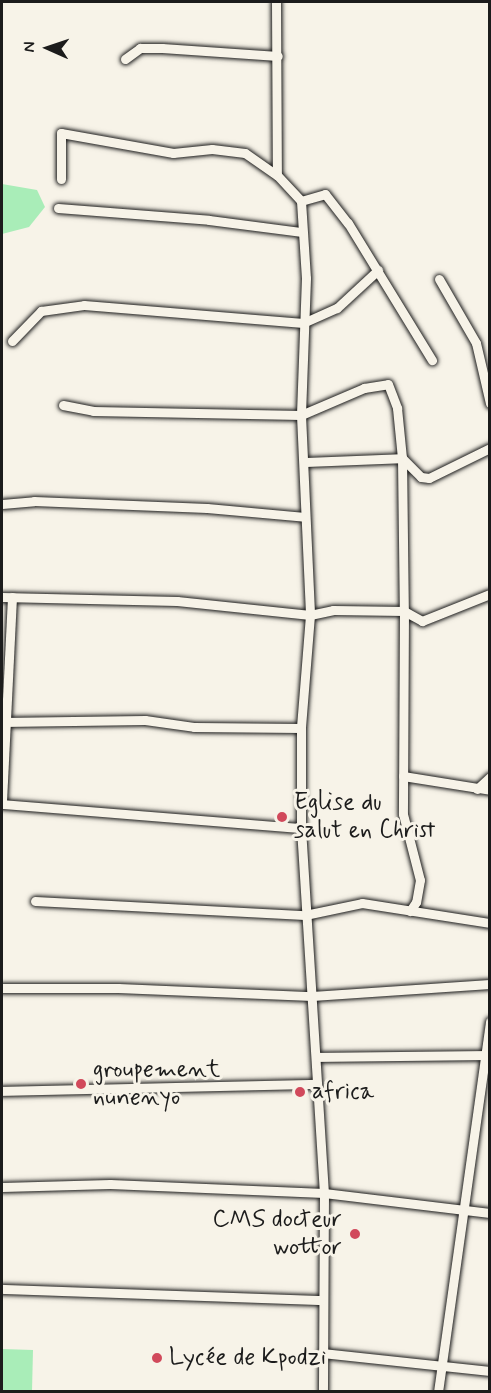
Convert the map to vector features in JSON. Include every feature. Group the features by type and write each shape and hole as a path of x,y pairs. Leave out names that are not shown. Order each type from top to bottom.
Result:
{"street":[{"path":"276,2 278,56 276,175"},
{"path":"126,59 140,48 278,56"},
{"path":"62,179 61,133 173,153 212,149 245,153 276,175 301,201 306,278 301,415 310,615 301,728 301,828 316,1057 315,1084 324,1193 321,1300 323,1392"},
{"path":"301,201 325,194 378,270 432,360"},
{"path":"58,208 210,219 302,232"},
{"path":"12,341 41,311 84,305 303,323 337,308 378,270"},
{"path":"439,279 476,343 489,403"},
{"path":"63,405 93,411 301,415 364,387 388,384 397,408 402,458 403,814 420,880 416,903 410,911"},
{"path":"304,462 402,458 421,477 429,478 489,448"},
{"path":"2,504 34,501 207,508 305,517"},
{"path":"301,828 2,804 7,597 177,600 310,615 333,610 404,611 422,621 489,594"},
{"path":"3,722 145,720 194,727 301,728"},
{"path":"403,776 489,790"},
{"path":"477,789 489,777"},
{"path":"35,901 305,915 362,903 489,923"},
{"path":"2,988 118,988 312,996 489,984"},
{"path":"438,1392 466,1210 489,1022"},
{"path":"316,1057 484,1055"},
{"path":"2,1091 315,1084"},
{"path":"2,1187 110,1184 324,1193 489,1213"},
{"path":"2,1289 321,1300"},
{"path":"322,1353 443,1364 489,1371"}],"green space":[{"path":"2,184 37,190 45,207 29,227 2,234"},
{"path":"2,1349 33,1350 32,1391 2,1391"}],"place":[{"name":"Eglise du salut en Christ","path":"282,817"},
{"name":"groupement nunenyo","path":"81,1084"},
{"name":"africa","path":"300,1092"},
{"name":"CMS docteur wottor","path":"355,1234"},
{"name":"Lycée de Kpodzi","path":"157,1358"}]}
